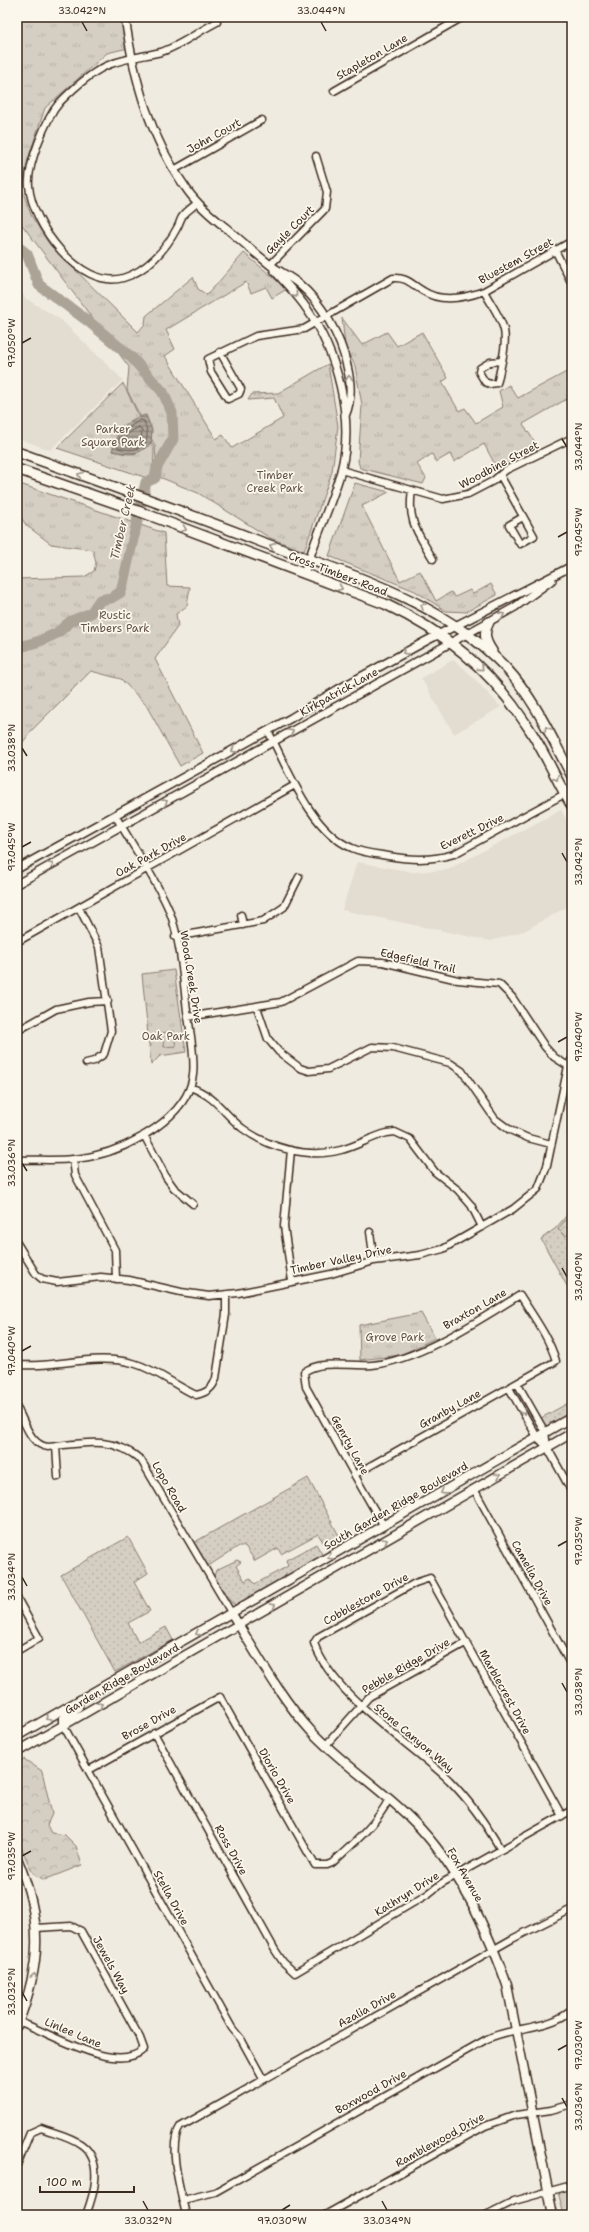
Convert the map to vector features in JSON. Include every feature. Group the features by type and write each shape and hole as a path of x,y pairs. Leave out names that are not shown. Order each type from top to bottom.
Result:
{"main road":[{"name":"Cross Timbers Road","path":"17,452 309,558 388,589 413,601 468,634 497,659 526,693 572,776"},
{"name":"Cross Timbers Road","path":"17,469 163,521 386,604 439,634 452,642 483,669 512,704 527,725 540,749 568,792 572,806"},
{"path":"489,622 485,629 485,637 497,659"},
{"path":"540,749 554,742"},
{"name":"South Garden Ridge Boulevard","path":"232,1614 572,1417"},
{"path":"239,1625 572,1433"},
{"name":"Fox Avenue","path":"232,1614 291,1707 325,1746 389,1799 429,1838 456,1876 493,1950 506,1985 553,2215"},
{"name":"Garden Ridge Boulevard","path":"17,1736 232,1614"},
{"name":"Garden Ridge Boulevard","path":"17,1752 239,1625"},
{"path":"63,1725 63,1719 102,1687"},
{"path":"17,1858 30,1893 36,1928 35,1971 27,2002 18,2023"},
{"path":"17,1929 17,1944"}],"street":[{"path":"125,17 145,109 159,143 174,170 197,203 270,265 307,291 325,316 343,348 348,371 350,405 345,416"},
{"name":"Stapleton Lane","path":"334,91 463,17"},
{"path":"197,203 182,216 178,228 162,252 137,272 123,278 107,281 85,272 56,245 31,204 28,184 32,163 45,126 59,103 94,73 109,64 162,51 217,22"},
{"name":"John Court","path":"174,170 262,120"},
{"name":"Gayle Court","path":"270,265 325,209 327,192 316,156"},
{"name":"Bluestem Street","path":"325,316 388,280 402,278 408,279 423,292 437,297 464,297 484,291 572,241"},
{"path":"555,250 572,284"},
{"path":"270,265 305,305 335,362 345,416 348,424 341,470 304,574"},
{"path":"484,291 504,330 502,361"},
{"path":"220,352 241,389 239,394 228,398 211,372 208,359 220,352 249,338 304,329 325,316"},
{"name":"Woodbine Street","path":"341,470 443,499 460,497 493,481 500,475 572,438"},
{"path":"500,475 534,536 520,544 509,525 523,517"},
{"path":"412,490 409,508 412,518 433,559"},
{"name":"Kirkpatrick Lane","path":"17,884 489,622 515,607 572,566"},
{"name":"Kirkpatrick Lane","path":"17,869 268,731 337,690 439,634 457,627 564,571"},
{"path":"337,690 342,703"},
{"name":"Everett Drive","path":"268,731 295,785 314,815 326,829 351,848 367,853 419,860 438,859 454,854 568,792"},
{"name":"Oak Park Drive","path":"17,942 295,785"},
{"path":"115,815 121,826"},
{"name":"Wood Creek Drive","path":"17,1160 73,1159 111,1151 144,1135 180,1107 190,1087 193,1067 188,1017 169,910 121,826"},
{"path":"175,937 263,921 284,907 299,878"},
{"path":"79,908 99,947 108,1001 111,1031 108,1048 104,1054 94,1062 86,1063"},
{"path":"241,915 243,925"},
{"name":"Edgefield Trail","path":"188,1017 281,1002 352,964 365,960 383,962 458,980 499,984 512,997 545,1047 554,1057 568,1066"},
{"path":"17,1032 56,1009 88,1002 108,1001"},
{"path":"257,1007 268,1039 279,1052 300,1068 309,1071 328,1069 372,1047 393,1048 450,1063 462,1071 495,1119 510,1130 528,1138 551,1144"},
{"name":"Timber Valley Drive","path":"17,1243 36,1274 42,1279 57,1282 101,1277 145,1283 180,1292 209,1296 226,1295 331,1274 374,1261 420,1255 443,1248 513,1209 538,1189 545,1174 568,1066 572,1059"},
{"path":"190,1087 204,1092 216,1101 243,1128 271,1144 292,1150 308,1153 332,1152 380,1134 395,1132 410,1139 435,1172 458,1190 470,1205 482,1227"},
{"path":"144,1135 166,1177 174,1188 193,1204"},
{"path":"292,1150 287,1183 284,1226 292,1281"},
{"path":"73,1159 75,1175 115,1250 116,1279"},
{"path":"370,1232 374,1261"},
{"path":"17,1365 32,1366 101,1359 118,1360 134,1363 158,1373 196,1395 205,1393 215,1384 226,1314 226,1295"},
{"name":"Granby Lane","path":"354,1475 556,1361 546,1337 520,1295"},
{"name":"Braxton Lane","path":"304,1372 311,1367 348,1364 371,1365 401,1359 428,1348 520,1295"},
{"name":"Genrty Lane","path":"304,1372 306,1386 354,1475 384,1526"},
{"path":"517,1383 545,1432 547,1447"},
{"path":"508,1388 537,1437 547,1447 572,1492"},
{"name":"Lopo Road","path":"17,1408 33,1439 39,1446 99,1442 114,1444 126,1448 141,1460 232,1614"},
{"path":"56,1446 58,1477"},
{"name":"Camelia Drive","path":"474,1489 572,1666"},
{"name":"Marblecrest Drive","path":"430,1578 467,1642 562,1816"},
{"name":"Cobblestone Drive","path":"314,1643 318,1637 332,1629 415,1583 430,1578"},
{"path":"17,1598 39,1638 17,1651"},
{"name":"Pebble Ridge Drive","path":"325,1746 360,1705 380,1690 467,1642"},
{"name":"Stone Canyon Way","path":"314,1643 326,1666 360,1705 449,1780 484,1820 501,1850"},
{"name":"Brose Drive","path":"89,1770 220,1697"},
{"name":"Diorio Drive","path":"220,1697 315,1865 327,1865 332,1863 367,1832 379,1818 389,1799"},
{"name":"Stella Drive","path":"63,1725 232,2028 241,2039 263,2079"},
{"name":"Ross Drive","path":"154,1733 275,1950 283,1962 295,1973"},
{"name":"Kathryn Drive","path":"295,1973 456,1876 572,1810"},
{"name":"Azalia Drive","path":"183,2200 176,2160 176,2133 180,2127 493,1950 572,1909"},
{"name":"Jewels Way","path":"36,1928 71,1926 81,1931 140,2038 144,2049"},
{"name":"Boxwood Drive","path":"183,2200 215,2192 487,2039 516,2029 550,2023 560,2019 572,2010"},
{"name":"Linlee Lane","path":"18,2023 102,2056 127,2057 139,2054 144,2049"},
{"name":"Ramblewood Drive","path":"326,2215 500,2119 572,2104"},
{"path":"17,2165 30,2132 41,2128 81,2144 91,2158 96,2177 94,2195 86,2215"},
{"path":"486,2215 514,2201 572,2185"},
{"path":"183,2200 186,2215"}],"shaded area":[{"path":"17,284 25,298 61,320 123,380 50,450 17,438"},
{"path":"453,660 465,669 501,707 454,734 421,678"},
{"path":"561,810 572,829 572,904 524,931 491,941 342,910 357,862 413,872 447,870"}],"green space":[{"name":"Timber Creek Park","path":"17,17 121,17 128,48 107,53 45,108 28,159 22,189 31,215 49,244 138,332 145,324 146,316 193,277 198,289 207,295 244,253 287,289 272,298 266,287 251,293 246,282 166,330 175,349 165,356 216,439 223,435 232,448 283,418 274,398 248,400 252,394 278,393 328,364 338,426 332,472 304,551 270,538 198,493 157,476 155,446 127,390 129,367 17,218"},
{"path":"342,318 362,345 387,332 397,346 422,332 448,378 442,382 459,411 465,408 476,423 503,407 499,391 509,385 518,398 572,369 572,396 523,424 538,447 498,470 484,444 454,462 450,454 436,462 432,454 417,464 426,478 423,484 360,468 358,461 362,405 355,366 345,346"},
{"name":"Parker Square Park","path":"123,383 154,448 153,480 57,448"},
{"name":"Rustic Timbers Park","path":"17,483 164,533 167,586 190,587 187,606 176,614 178,626 155,659 203,753 180,766 146,705 121,679 91,671 32,730 17,750 17,579 84,577 94,571 96,563 93,550 51,544 26,525 17,511"},
{"path":"355,483 389,492 362,506 400,581 420,571 436,601 451,592 455,597 470,590 473,594 491,584 497,595 466,612 446,611 415,591 329,556"},
{"name":"Oak Park","path":"174,970 186,1052 160,1056 151,1065 142,974"},
{"path":"173,1031 176,1046 164,1047 162,1033"},
{"path":"572,1209 572,1295 541,1239 556,1228"},
{"path":"572,1212 572,1233 565,1236 558,1229"},
{"name":"Grove Park","path":"421,1313 435,1338 401,1355 360,1360 359,1325"},
{"path":"572,1401 572,1414 548,1426 543,1424 541,1418"},
{"path":"308,1478 344,1545 333,1551 328,1550 318,1534 281,1554 278,1548 255,1561 245,1546 239,1546 210,1565 206,1565 193,1543"},
{"path":"128,1537 148,1573 134,1582 150,1611 128,1623 138,1642 166,1627 173,1640 115,1672 61,1575"},
{"path":"316,1544 322,1554 320,1558 238,1606 232,1603 214,1576 216,1570 237,1560 241,1562 236,1566 245,1581 250,1578 255,1584 288,1566 286,1560"},
{"path":"24,1759 42,1771 52,1814 47,1825 51,1833 65,1835 76,1846 82,1865 44,1880 32,1872 17,1838 17,1761"},
{"path":"572,2188 572,2215 564,2215 558,2192"}],"water":[{"path":"146,415 152,430 151,443 146,448 133,454 112,451 123,427 133,420"}],"waterway":[{"name":"Timber Creek","path":"17,246 27,254 39,285 88,321 131,357 163,392 172,413 173,439 157,467 155,478 146,482 121,592 111,598 100,600 91,613 71,621 57,633 40,641 17,648"}]}
